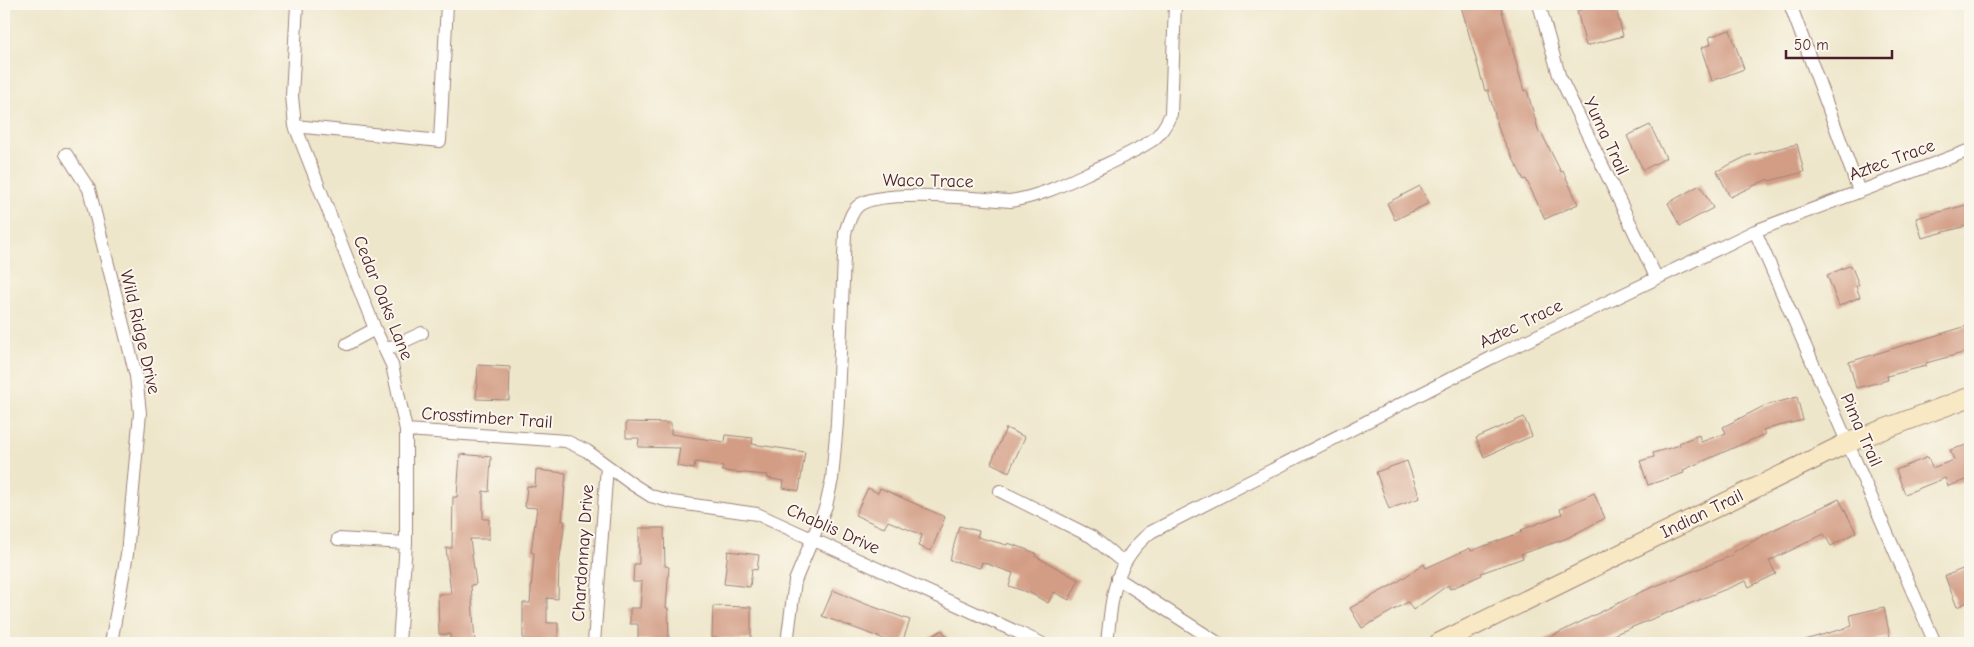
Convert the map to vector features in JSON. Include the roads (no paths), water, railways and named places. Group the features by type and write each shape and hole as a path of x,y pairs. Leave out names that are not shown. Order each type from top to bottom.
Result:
{"street":[{"name":"Cedar Oaks Lane","path":"297,4 292,96 295,126 375,329 392,365 406,430 406,543 399,643"},
{"path":"295,126 440,141 447,4"},
{"name":"Waco Trace","path":"787,643 795,581 826,506 832,479 837,423 845,233 849,219 858,206 870,199 890,196 1010,201 1045,194 1135,150 1155,138 1166,126 1171,114 1175,4"},
{"name":"Yuma Trail","path":"1539,4 1559,75 1656,278"},
{"path":"1790,4 1858,191"},
{"name":"Aztec Trace","path":"1107,643 1111,607 1117,578 1123,562 1135,545 1151,532 1491,358 1755,231 1970,150"},
{"name":"Wild Ridge Drive","path":"66,154 89,189 136,376 140,413 127,554 111,643"},
{"name":"Pima Trail","path":"1755,231 1935,643"},
{"path":"346,344 375,329"},
{"path":"385,350 422,333"},
{"name":"Indian Trail","path":"1439,643 1847,443 1970,397"},
{"name":"Crosstimber Trail","path":"406,430 566,441"},
{"name":"Chablis Drive","path":"566,441 587,451 651,496 672,502 757,514 1041,643"},
{"name":"Chardonnay Drive","path":"594,643 607,466"},
{"path":"1000,491 1092,537 1123,562"},
{"path":"338,539 406,543"},
{"path":"1117,578 1218,643"},
{"path":"1966,643 1970,642"}]}
